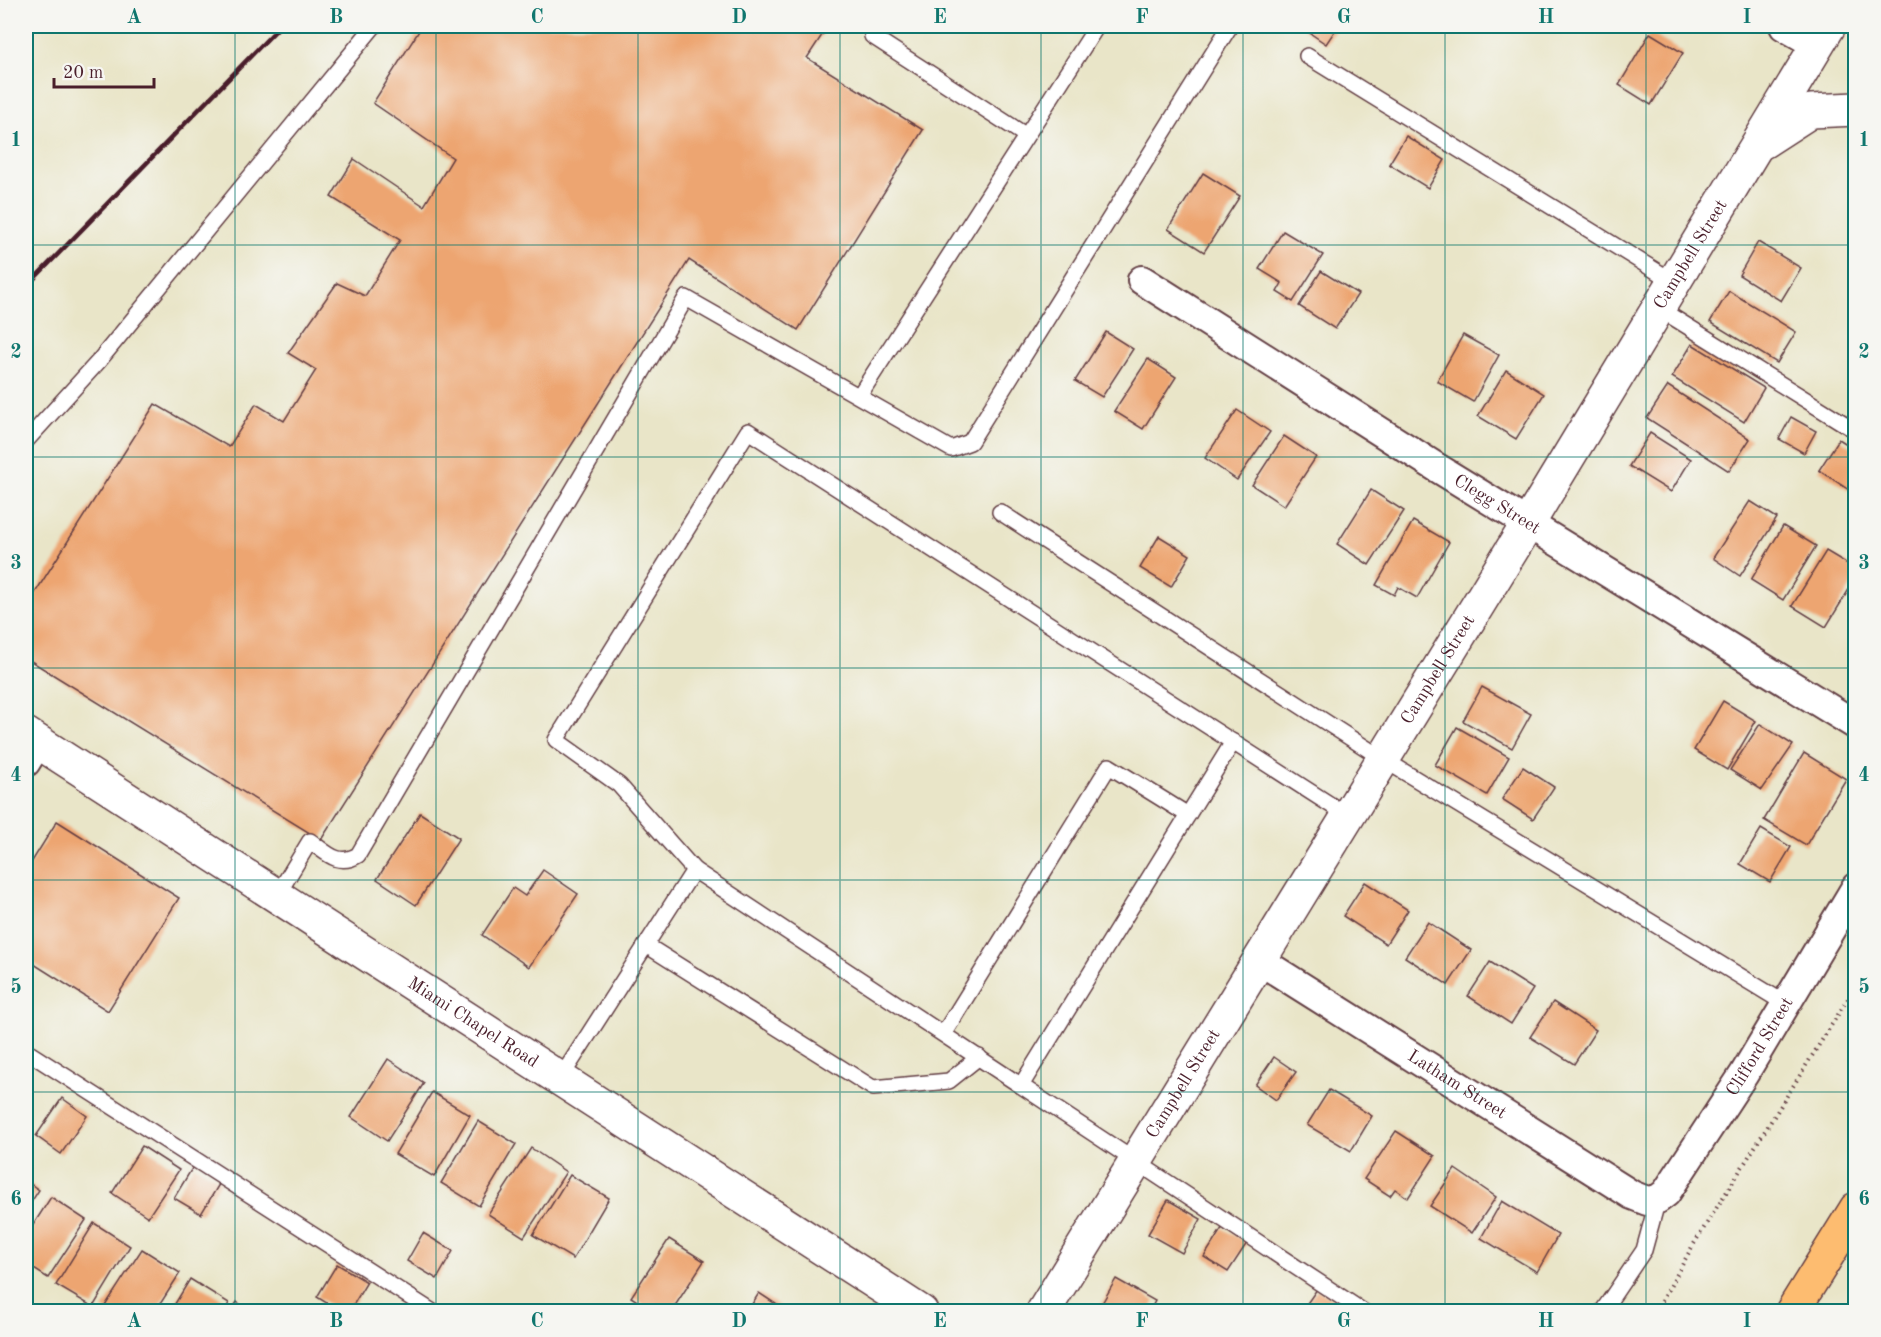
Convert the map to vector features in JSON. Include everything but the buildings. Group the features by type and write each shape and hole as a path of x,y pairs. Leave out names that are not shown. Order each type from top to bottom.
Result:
{"highway":[{"path":"1792,1311 1856,1209"}],"street":[{"path":"1784,26 1823,35"},
{"name":"Campbell Street","path":"1043,1311 1529,522 1823,35"},
{"path":"1756,146 1811,111 1856,109"},
{"name":"Clegg Street","path":"1142,280 1436,467 1529,522 1856,725"},
{"name":"Miami Chapel Road","path":"30,746 276,897 921,1311"},
{"name":"Clifford Street","path":"1658,1199 1666,1193 1786,1004 1856,887"},
{"name":"Latham Street","path":"1260,960 1563,1154 1632,1195 1647,1201 1658,1199"}],"lane":[{"path":"26,441 98,362 374,26"},
{"path":"879,26 872,36 1025,135"},
{"path":"276,897 310,841 338,861 348,861 358,855 686,298 951,449 970,442 1230,26"},
{"path":"859,396 1094,27"},
{"path":"1307,56 1666,295 1856,431"},
{"path":"1348,816 748,431 556,740 619,785 694,870 1364,1311"},
{"path":"1000,512 1383,759 1786,1004"},
{"path":"1022,1084 1233,742"},
{"path":"944,1033 1109,766 1188,815"},
{"path":"560,1079 694,870"},
{"path":"646,945 873,1088 949,1081 979,1057"},
{"path":"26,1051 433,1311"},
{"path":"1602,1311 1644,1250 1658,1199"}],"path":[{"path":"1656,1311 1692,1247 1856,986"}],"railway":[{"path":"26,287 280,26"}]}
